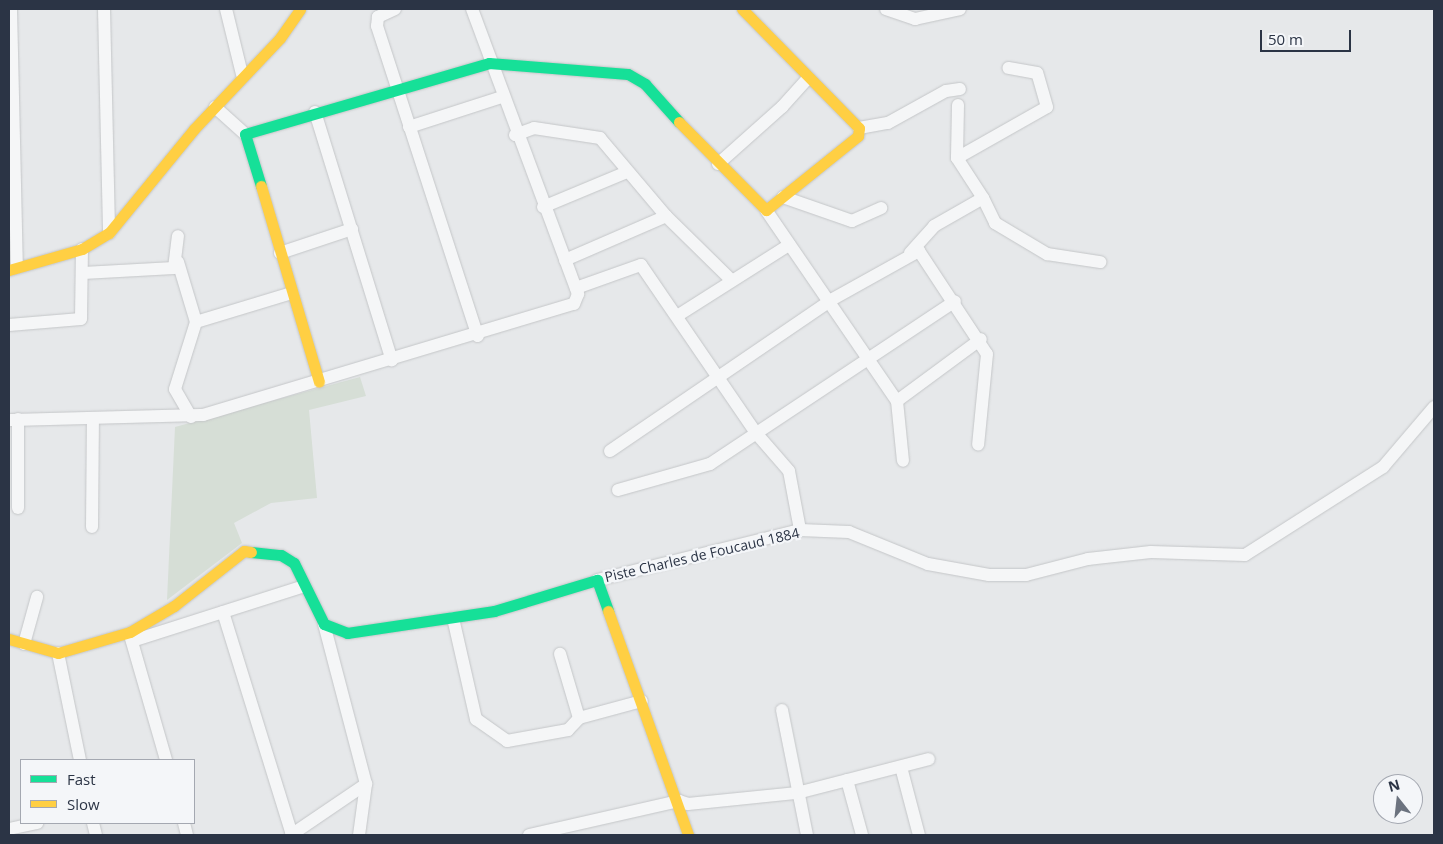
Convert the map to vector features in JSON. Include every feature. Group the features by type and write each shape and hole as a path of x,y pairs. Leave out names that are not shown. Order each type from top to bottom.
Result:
{"street":[{"path":"11,9 13,269 82,249 109,233 242,74 280,38 300,9"},
{"path":"104,9 109,233"},
{"path":"226,9 242,74"},
{"path":"395,9 382,12 376,21 397,91 478,336"},
{"path":"18,508 13,420 191,417 478,336 574,304 578,300 576,288 515,135 472,9"},
{"path":"742,9 859,128"},
{"path":"886,9 916,20 960,9"},
{"path":"245,134 315,112 397,91 489,63 628,74 645,84 718,164 766,210 789,245 831,300 897,401 903,461"},
{"path":"957,158 1047,108 1037,73 1008,68"},
{"path":"718,164 782,107 808,78"},
{"path":"859,128 888,124 946,91 960,89"},
{"path":"409,127 502,97"},
{"path":"958,105 957,158 983,198 996,223 1047,254 1100,262"},
{"path":"215,107 245,134 319,382"},
{"path":"315,112 392,360"},
{"path":"515,135 534,128 600,138 666,216 730,279"},
{"path":"766,210 858,136 859,128"},
{"path":"543,207 627,172"},
{"path":"783,197 852,221 881,208"},
{"path":"610,451 720,379 831,300 910,253 934,226 983,198"},
{"path":"565,260 666,216"},
{"path":"280,253 352,229"},
{"path":"178,236 178,262 196,322 175,389 191,417"},
{"path":"677,316 730,279 789,245"},
{"path":"9,325 78,321 84,313 82,249"},
{"path":"910,253 922,253 981,339 988,358 978,445"},
{"path":"83,272 168,269 178,262"},
{"path":"576,288 641,265 756,433 788,471 800,530"},
{"path":"196,322 292,293"},
{"path":"618,490 697,471 870,361 955,301"},
{"path":"897,401 981,339"},
{"name":"Piste Charles de Foucaud 1884","path":"597,580 800,530 849,532 928,564 989,575 1026,575 1088,559 1151,552 1245,555 1383,467 1434,407"},
{"path":"92,527 94,418"},
{"path":"131,637 244,551 281,555 294,563 324,624 366,784 359,835"},
{"path":"324,624 347,633 453,618 494,611 597,580 678,801 688,835"},
{"path":"9,639 58,653 131,637 223,612 304,586"},
{"path":"24,644 37,597"},
{"path":"223,612 291,835 366,784"},
{"path":"453,618 474,711 482,725 514,742 568,730 579,718 642,701"},
{"path":"131,637 166,759"},
{"path":"58,653 80,759"},
{"path":"560,654 579,718"},
{"path":"782,710 806,835"},
{"path":"529,835 678,801 688,804 797,792 929,759"},
{"path":"901,767 919,835"},
{"path":"847,780 862,835"},
{"path":"9,829 32,824"}],"shaded area":[{"path":"360,377 366,396 309,410 317,498 271,503 234,523 242,543 167,600 175,427"}],"traffic: fast":[{"path":"261,186 245,134 489,63 628,74 645,84 679,122"},
{"path":"251,552 281,555 294,563 324,624 347,633 494,611 597,580 608,611"}],"traffic: slow":[{"path":"9,270 82,249 109,233 194,129 280,38 300,9"},
{"path":"679,122 766,210 858,136 859,128 742,9"},
{"path":"261,186 319,382"},
{"path":"9,639 58,653 130,632 174,606 244,551 251,552"},
{"path":"608,611 688,835"}]}
